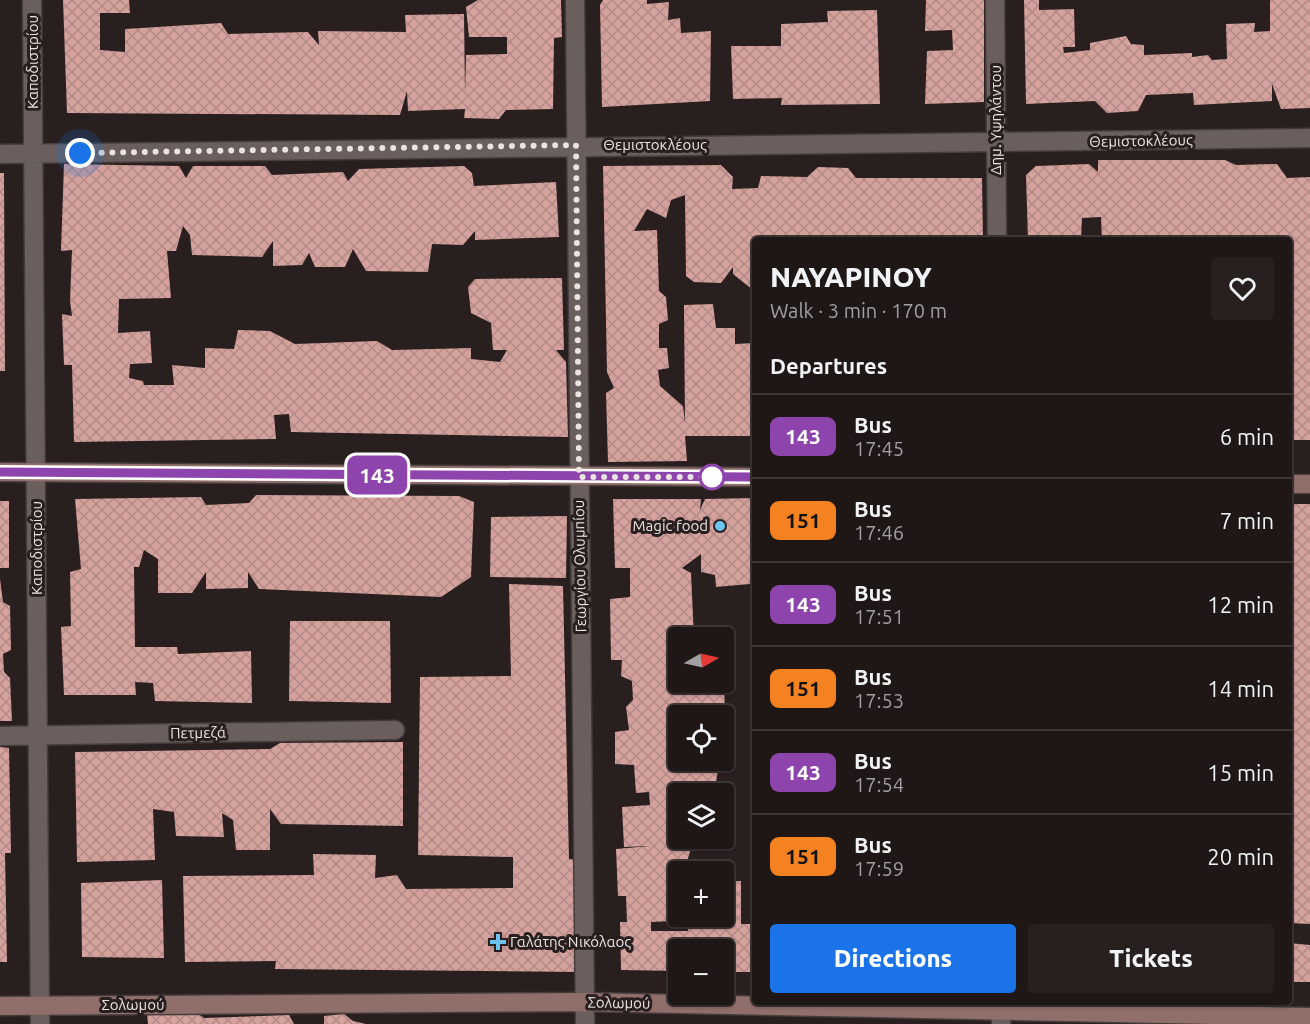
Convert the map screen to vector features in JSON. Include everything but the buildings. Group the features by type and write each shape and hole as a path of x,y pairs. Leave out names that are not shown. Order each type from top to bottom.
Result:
{"main road":[{"path":"0,472 752,477"},
{"path":"1292,484 1310,484"},
{"name":"Σολωμού","path":"0,1006 585,1002 1310,1017"}],"street":[{"name":"Καποδιστρίου","path":"32,0 40,1024"},
{"name":"Γεωργίου Ολυμπίου","path":"575,0 585,1024"},
{"name":"Δημ. Υψηλάντου","path":"995,0 997,237"},
{"name":"Θεμιστοκλέους","path":"0,154 576,145 996,144 1310,138"},
{"name":"Πετμεζά","path":"0,736 395,730"}],"bus line":[{"name":"143","path":"0,472 752,477"}],"place":[{"name":"Magic food","path":"720,526"},
{"name":"Γαλάτης Νικόλαος","path":"498,942"}],"route":[{"path":"80,153 576,145 579,477 712,477"}]}
